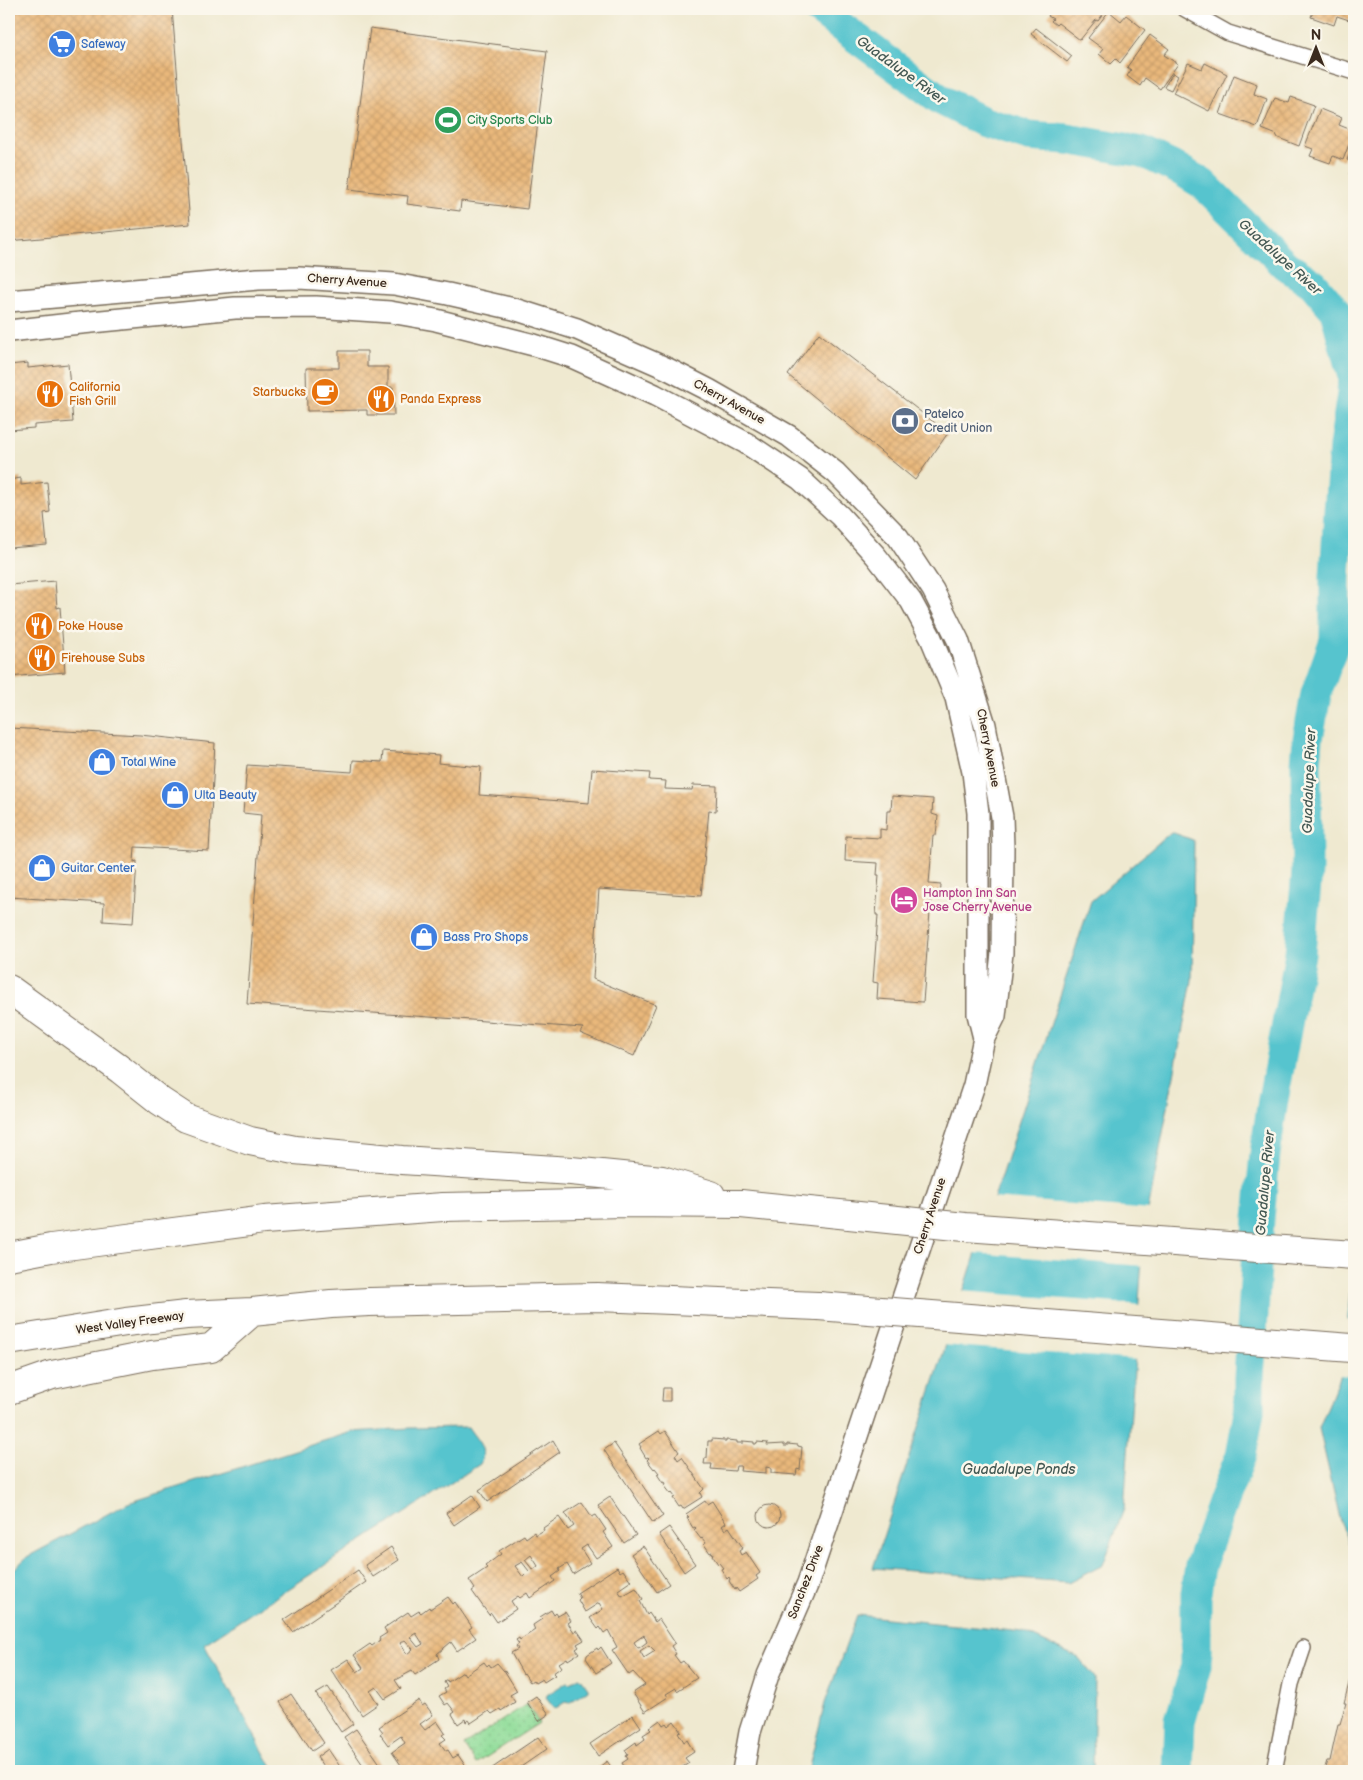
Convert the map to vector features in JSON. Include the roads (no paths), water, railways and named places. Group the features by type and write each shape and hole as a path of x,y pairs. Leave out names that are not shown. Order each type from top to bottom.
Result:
{"highway":[{"path":"9,989 121,1070 160,1101 186,1118 250,1141 295,1150 392,1159 571,1171 662,1180 741,1204"},
{"path":"9,1256 51,1248 264,1220 380,1210 624,1203 741,1204 974,1227 1354,1255"},
{"name":"West Valley Freeway","path":"9,1341 126,1322 186,1315 252,1312 331,1304 597,1297 818,1306 1354,1348"},
{"path":"9,1390 52,1375 152,1355 212,1348 252,1312"}],"street":[{"path":"1185,9 1228,33 1354,72"},
{"name":"Cherry Avenue","path":"9,301 230,281 299,278 394,284 448,294 533,314 577,329 668,369 789,436 836,473 898,537 934,590 961,649 985,725 1002,817 1002,953 995,1016 984,1038 974,1085 871,1392"},
{"name":"Cherry Avenue","path":"9,331 236,308 316,307 390,312 436,320 534,345 572,357 655,395 746,443 800,479 840,516 876,556 911,601 931,638 956,698 973,772 978,813 978,1014 984,1038"},
{"name":"Sanchez Drive","path":"743,1771 750,1732 768,1675 808,1583 871,1392"},
{"path":"1274,1771 1291,1684 1303,1648"}],"water":[{"name":"Guadalupe Ponds","path":"1171,832 1193,840 1194,843 1192,981 1144,1232 1124,1509 1103,1565 1068,1583 873,1568 1091,901"},
{"path":"1354,1240 1354,1552 1341,1523 1319,1428 1344,1367"},
{"path":"468,1427 482,1449 483,1453 480,1464 204,1644 274,1771 9,1771 9,1574 27,1557 128,1503 352,1432"},
{"path":"857,1615 1023,1632 1079,1658 1095,1678 1093,1771 808,1771 825,1703"},
{"path":"579,1677 588,1690 569,1703 565,1702 556,1708 553,1707 546,1698 547,1695 567,1682 570,1683"}],"waterway":[{"name":"Guadalupe River","path":"817,9 941,100 984,122 1029,136 1067,139 1142,152 1180,170 1203,184 1285,265 1313,284 1335,310 1353,377 1344,447 1339,512 1335,577 1335,640 1316,694 1308,739 1306,764 1307,871 1300,954 1265,1154 1249,1378 1249,1412 1241,1455 1200,1566 1196,1593 1196,1666 1180,1721 1178,1771"}],"place":[{"name":"Safeway","path":"62,44"},
{"name":"City Sports Club","path":"448,120"},
{"name":"Starbucks","path":"325,392"},
{"name":"California Fish Grill","path":"50,394"},
{"name":"Panda Express","path":"381,399"},
{"name":"Patelco Credit Union","path":"905,421"},
{"name":"Poke House","path":"39,626"},
{"name":"Firehouse Subs","path":"42,658"},
{"name":"Total Wine","path":"102,762"},
{"name":"Ulta Beauty","path":"175,795"},
{"name":"Guitar Center","path":"42,868"},
{"name":"Hampton Inn San Jose Cherry Avenue","path":"904,900"},
{"name":"Bass Pro Shops","path":"424,937"}]}
